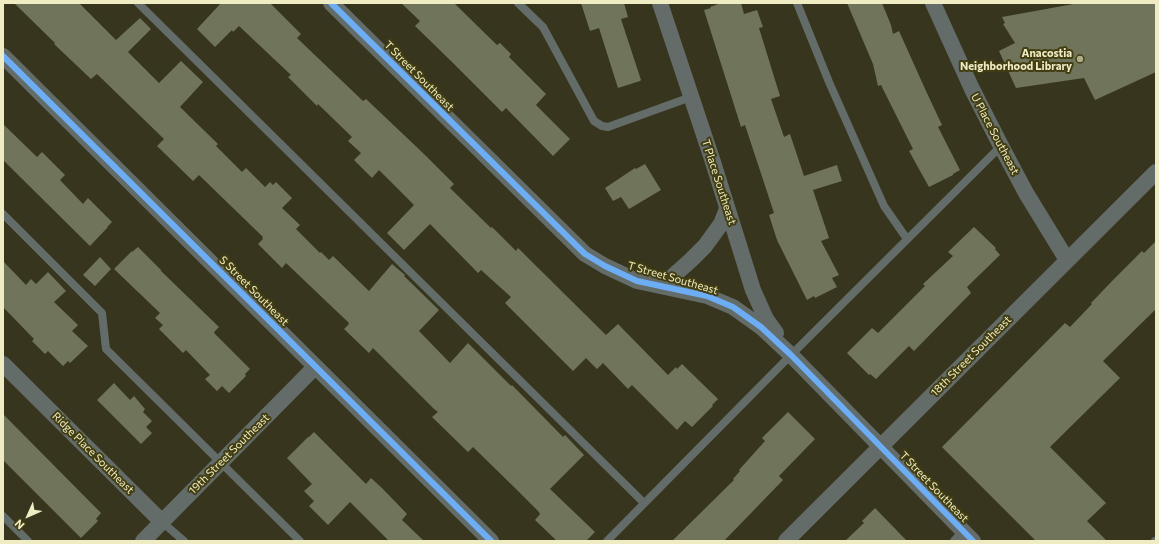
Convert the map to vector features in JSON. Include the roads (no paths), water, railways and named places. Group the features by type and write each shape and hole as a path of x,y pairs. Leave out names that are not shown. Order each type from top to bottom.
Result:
{"street":[{"name":"T Street Southeast","path":"331,3 585,254 626,277 637,281 706,296 733,307 761,327 791,355 880,447 963,538"},
{"name":"T Place Southeast","path":"660,3 752,290 766,319 791,355"},
{"name":"U Place Southeast","path":"933,3 968,82 1001,146 1026,193 1068,260"},
{"name":"S Street Southeast","path":"3,56 491,541"},
{"name":"18th Street Southeast","path":"786,541 1155,175"},
{"path":"652,284 671,278 691,260 705,246 720,224 727,209"},
{"name":"Ridge Place Southeast","path":"3,364 162,522"},
{"name":"19th Street Southeast","path":"142,541 316,367"}],"lane":[{"path":"138,3 644,503"},
{"path":"518,3 542,27 594,121 602,126 608,127 691,97"},
{"path":"797,3 829,82 884,206 907,239"},
{"path":"607,541 1001,146"},
{"path":"3,214 102,313 106,349 300,541"},
{"path":"3,516 28,541"},
{"name":"Ridge Place Southeast","path":"162,522 184,541"}],"place":[{"name":"Anacostia Neighborhood Library","path":"1080,59"}]}
